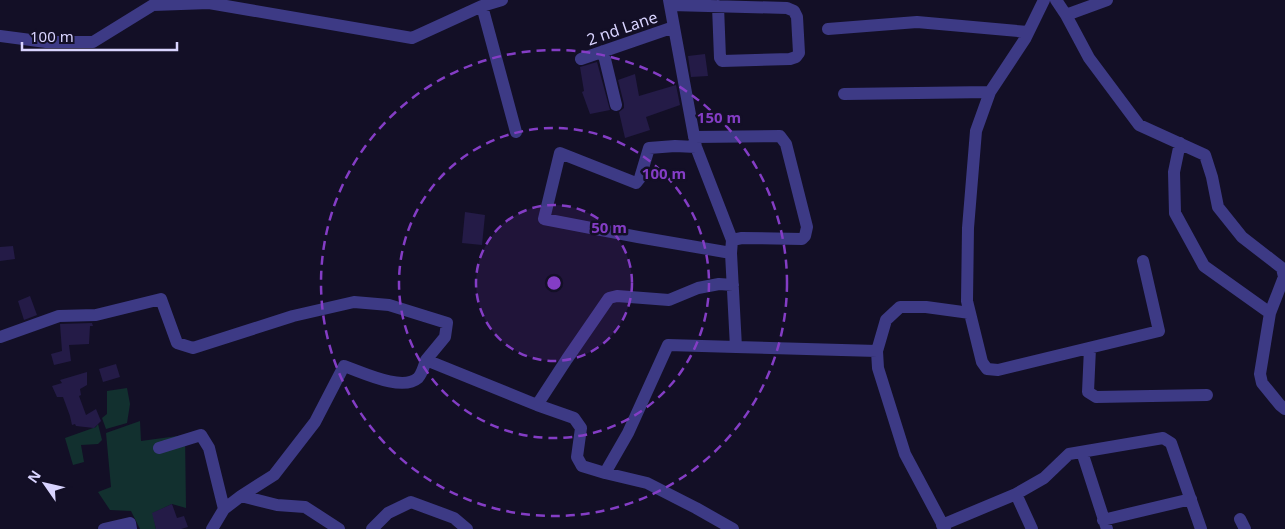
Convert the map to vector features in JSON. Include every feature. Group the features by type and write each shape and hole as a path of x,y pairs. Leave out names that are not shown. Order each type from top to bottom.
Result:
{"street":[{"path":"0,36 46,42 92,42 153,5 210,3 412,38 482,6 502,0"},
{"path":"1044,0 1025,39 990,92 976,131 968,228 967,301 982,362 987,369 998,370 1159,331 1143,261"},
{"path":"1056,0 1089,58 1139,125 1205,155 1212,177 1218,208 1242,238 1282,268 1284,277 1270,313 1260,374 1262,383 1285,409"},
{"path":"1066,15 1107,0"},
{"path":"718,6 720,58 722,61 790,59 796,57 799,53 797,17 794,11 788,8 670,3 695,142 732,240 736,348"},
{"path":"482,6 516,132"},
{"path":"828,29 917,22 1028,32"},
{"name":"2 nd Lane","path":"580,59 674,27"},
{"path":"603,52 616,105"},
{"path":"844,94 990,92"},
{"path":"732,240 742,238 802,240 805,236 807,227 786,144 780,136 695,142 649,148 640,178 636,183 560,153 544,218 732,253"},
{"path":"1180,143 1174,172 1175,213 1204,266 1270,313"},
{"path":"537,405 609,298 617,296 669,300 698,288 718,284 733,285"},
{"path":"0,337 60,316 96,315 162,299 177,343 193,348 293,316 354,302 389,305 447,323 445,337 426,360 419,377 409,383 394,383 344,366 315,422 274,475 224,509 212,529"},
{"path":"970,313 926,307 900,306 886,320 877,351 878,368 905,454 944,527 1016,494 1044,478 1069,454 1163,438 1171,443 1201,529"},
{"path":"605,473 628,433 668,345 877,351"},
{"path":"1090,348 1088,392 1096,397 1207,395"},
{"path":"426,360 574,418 581,428 577,457 582,466 647,483 733,529"},
{"path":"159,448 201,435 209,448 224,509"},
{"path":"1082,452 1105,524 1191,499"},
{"path":"1016,494 1032,529"},
{"path":"241,496 277,505 304,507 339,529"},
{"path":"372,529 388,512 410,502 454,518 467,529"},
{"path":"104,529 130,523 130,529"}],"green space":[{"path":"127,388 130,404 127,423 106,429 102,418 107,414 107,391"},
{"path":"140,421 141,441 185,435 186,508 172,504 153,513 156,529 140,529 131,511 110,510 98,492 111,487 106,433"},
{"path":"98,424 102,440 98,444 81,445 84,462 73,465 65,438 96,427"}],"building":[{"path":"705,54 708,76 691,77 688,56"},
{"path":"597,62 610,110 590,114 582,92 584,91 580,67"},
{"path":"635,74 639,96 676,85 680,105 646,117 650,130 625,138 619,112 624,108 624,104 618,80"},
{"path":"465,212 485,215 482,245 462,243"},
{"path":"13,246 15,259 0,261 0,247"},
{"path":"30,296 37,315 24,320 18,301"},
{"path":"92,323 93,326 90,326 89,344 69,345 71,361 54,365 51,354 62,351 60,324"},
{"path":"116,364 120,377 103,382 99,369"},
{"path":"87,372 87,385 80,389 81,395 79,396 86,415 96,409 101,421 94,428 72,425 63,397 57,397 52,386 62,383 60,380"},
{"path":"172,504 177,518 184,516 188,527 181,529 156,529 152,513"}]}
